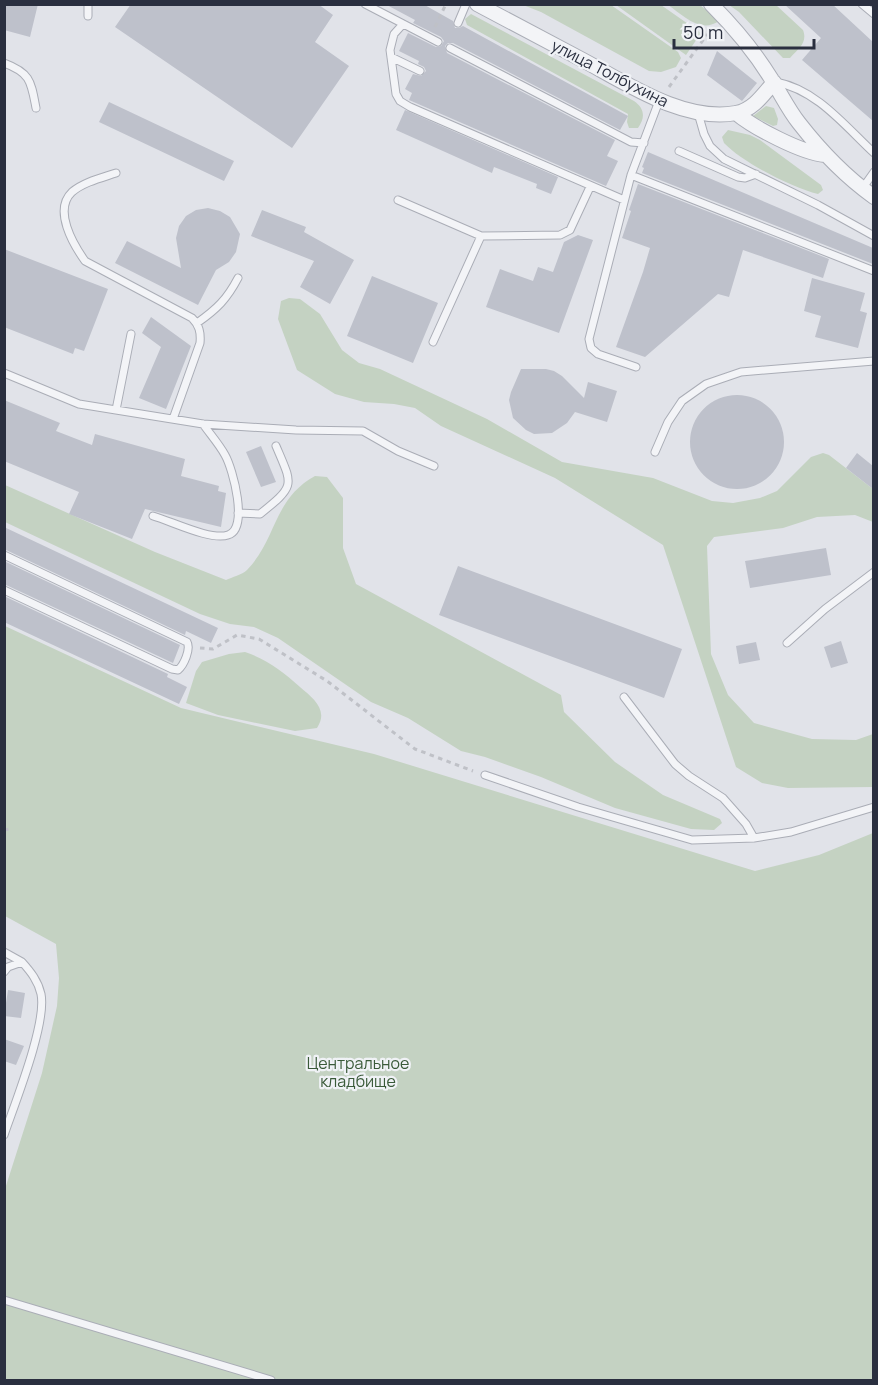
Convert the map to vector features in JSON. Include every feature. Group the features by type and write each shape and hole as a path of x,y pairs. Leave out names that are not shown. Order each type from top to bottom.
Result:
{"street":[{"name":"улица Толбухина","path":"477,4 659,101 698,112 736,113"},
{"path":"711,4 743,37 798,122 826,155 873,197"},
{"path":"774,82 752,106 736,113 761,130 813,152 826,155"}],"lane":[{"path":"88,4 88,16"},
{"path":"365,4 438,42"},
{"path":"458,23 466,4"},
{"path":"862,4 873,14"},
{"path":"403,24 394,34 390,50 396,94 400,101 590,187 624,200"},
{"path":"450,48 631,142 644,143"},
{"path":"392,57 420,71"},
{"path":"4,63 19,69 31,81 36,108"},
{"path":"774,82 793,86 815,98 873,153"},
{"path":"636,367 598,354 591,348 589,339 631,175 659,101"},
{"path":"698,112 710,146 724,159 818,205 873,236"},
{"path":"679,151 738,177 756,174"},
{"path":"862,189 873,172"},
{"path":"116,173 84,184 71,193 64,205 65,220 74,246 85,261 192,318 197,323 201,332 200,343 173,419"},
{"path":"631,175 873,271"},
{"path":"398,200 482,236 560,235 570,230 590,187"},
{"path":"433,342 482,236"},
{"path":"197,323 228,297 238,278"},
{"path":"116,411 131,334"},
{"path":"655,452 668,422 682,401 706,384 741,372 873,361"},
{"path":"4,373 79,404 116,411 203,424 363,432 398,451 434,466"},
{"path":"153,516 213,536 234,532 238,513 232,472 225,455 203,424"},
{"path":"238,513 260,514 288,486 289,477 276,446"},
{"path":"4,555 187,642 189,645 182,666 178,670 172,669 4,590"},
{"path":"787,643 825,609 873,572"},
{"path":"624,697 675,764 723,798 746,824 754,838"},
{"path":"485,775 578,807 692,840 754,838 791,832 873,807"},
{"path":"4,952 22,962 37,981 42,1007 27,1069 6,1123 4,1135"},
{"path":"4,972 8,967 22,962"},
{"path":"4,1300 271,1380"}],"path":[{"path":"429,38 446,4"},
{"path":"659,101 706,36 705,34"},
{"path":"189,645 209,649 237,635 259,639 327,681 415,748 485,775"},
{"path":"4,830 10,829"}],"green space":[{"path":"523,5 611,5 678,52 681,58 676,67 661,72 649,71 541,12"},
{"path":"616,5 661,5 701,33 686,55"},
{"path":"668,5 700,5 719,21 705,25 698,24"},
{"path":"729,5 776,5 803,30 803,42 790,58 783,58 739,12"},
{"path":"471,14 634,101 643,113 638,128 629,128 628,114 467,25 465,19"},
{"path":"766,106 774,108 778,119 777,125 773,126 753,116"},
{"path":"728,130 760,140 821,185 823,190 818,194 807,191 755,166 724,143 722,137"},
{"path":"289,298 300,299 320,314 342,350 359,363 380,369 487,419 562,462 653,478 712,501 733,503 760,498 777,491 811,457 823,453 829,455 873,489 873,522 855,515 817,517 783,528 714,537 707,546 711,654 728,695 754,723 812,739 856,740 873,734 873,787 788,788 762,783 736,767 663,545 555,478 441,426 415,408 364,402 335,394 297,370 278,319 281,301"},
{"path":"315,476 327,477 343,498 343,548 356,584 561,695 564,712 615,762 663,795 720,819 722,823 714,830 691,829 615,808 541,777 461,751 408,718 371,702 278,638 254,627 230,624 200,614 5,522 5,485 155,552 226,580 247,570 257,558 291,496 301,485"},
{"name":"Центральное кладбище","path":"5,626 181,708 374,754 755,871 819,855 873,833 873,1380 5,1380 5,1189 42,1073 57,1006 59,978 56,944 5,916"},
{"path":"245,652 274,666 314,700 321,716 317,728 295,731 218,715 186,703 196,671 202,662"}],"building":[{"path":"4,4 38,4 30,37 4,30"},
{"path":"131,4 318,4 333,15 315,42 349,66 292,148 115,27"},
{"path":"385,4 423,4 453,21 455,28 463,26 628,116 620,130 453,43 445,46 447,53 615,140 607,156 618,161 606,186 409,100 412,93 405,89 413,74 421,76 426,71 418,64 419,61 399,51 408,33 436,47 441,46 444,41 441,37 413,23 415,20"},
{"path":"784,4 832,4 873,42 873,121 802,60 821,38"},
{"path":"717,51 757,83 742,101 707,75"},
{"path":"109,102 234,161 224,181 99,122"},
{"path":"405,110 558,177 551,194 536,188 537,184 494,167 492,173 396,130"},
{"path":"648,152 873,248 873,264 642,173"},
{"path":"638,184 829,259 823,278 743,250 729,297 718,294 645,357 616,347 650,248 622,238"},
{"path":"208,208 230,217 240,234 236,252 229,262 216,270 198,305 115,263 127,241 181,268 176,238 179,226 186,216 196,210"},
{"path":"262,210 306,227 304,232 354,260 330,304 300,287 314,261 251,236"},
{"path":"578,235 593,240 559,333 486,307 500,269 533,281 538,267 553,272 564,242"},
{"path":"4,249 108,289 84,351 75,348 73,354 4,327"},
{"path":"372,276 438,303 413,363 347,336"},
{"path":"812,278 865,293 860,311 867,313 858,348 815,337 821,316 804,311"},
{"path":"151,317 191,346 166,409 139,398 161,347 142,333"},
{"path":"521,369 554,371 584,398 588,382 617,391 607,422 575,412 567,423 552,433 534,434 526,430 513,418 509,400"},
{"path":"737,395 755,399 770,409 780,424 784,442 780,460 770,475 755,485 737,489 719,485 704,475 694,460 690,442 694,424 704,409 719,399"},
{"path":"4,400 60,423 56,431 92,445 95,434 185,459 181,476 219,486 218,491 226,493 221,527 145,509 132,539 69,514 79,492 4,461"},
{"path":"261,446 276,482 261,487 246,452"},
{"path":"857,453 873,466 873,489 846,468"},
{"path":"4,527 218,628 211,643 186,631 185,635 4,549"},
{"path":"826,548 831,575 750,588 745,561"},
{"path":"4,561 180,645 173,663 4,584"},
{"path":"458,566 682,649 664,698 439,615"},
{"path":"4,596 168,674 167,677 187,687 179,704 4,622"},
{"path":"841,641 848,663 831,668 824,647"},
{"path":"756,642 760,660 739,664 736,646"},
{"path":"8,990 25,993 21,1018 4,1016"},
{"path":"4,1039 24,1046 16,1065 4,1061"}]}
